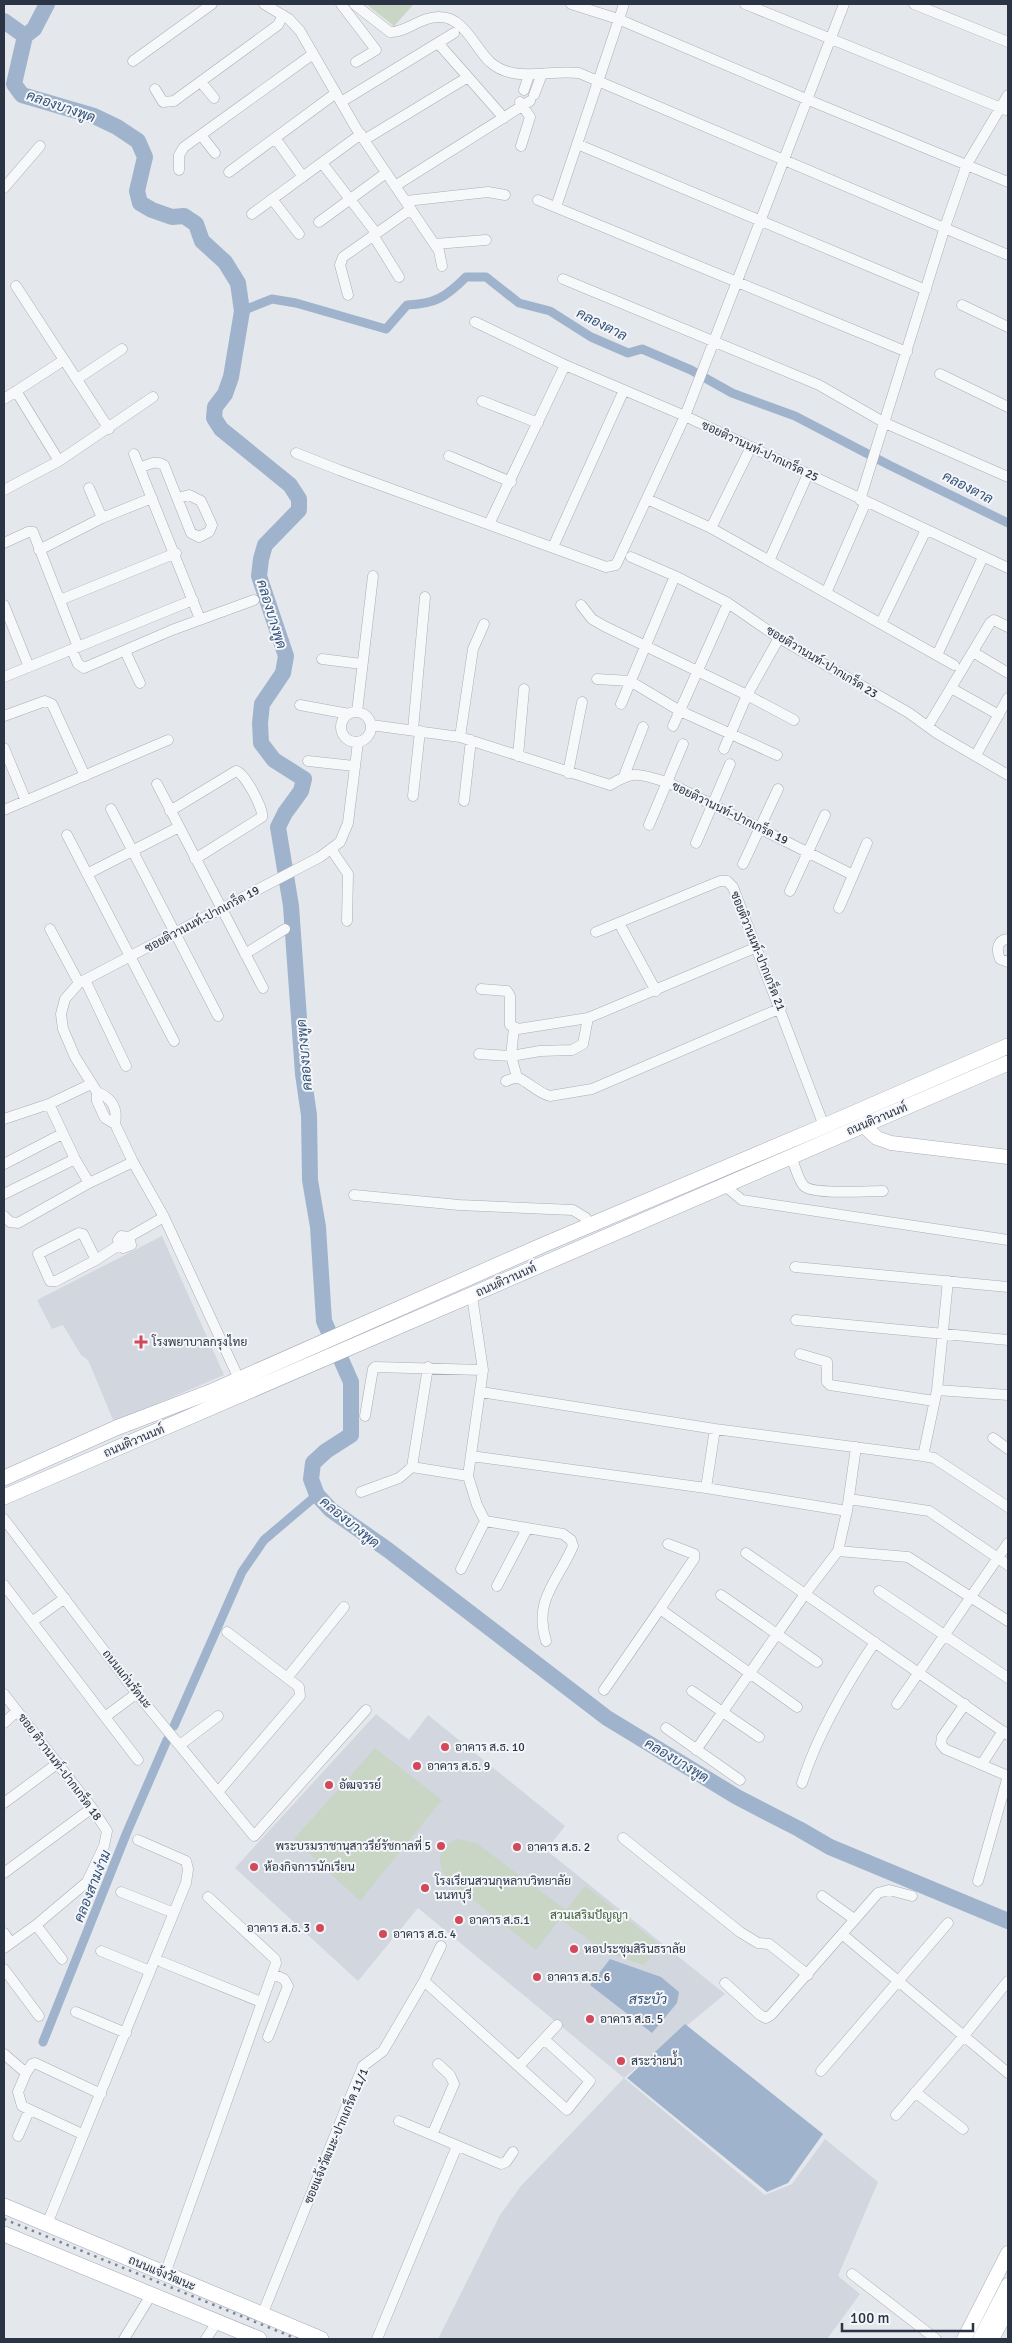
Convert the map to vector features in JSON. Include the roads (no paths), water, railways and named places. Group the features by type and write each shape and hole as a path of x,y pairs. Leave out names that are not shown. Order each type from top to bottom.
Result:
{"main road":[{"name":"ถนนติวานนท์","path":"4,1497 330,1348 472,1296 581,1246 791,1157 860,1118 1008,1046"},
{"name":"ถนนติวานนท์","path":"347,1341 543,1245 824,1126 860,1118 1008,1063"},
{"path":"860,1118 877,1138 891,1143 1008,1157"},
{"name":"ถนนติวานนท์","path":"4,1478 116,1428 239,1379 330,1348"},
{"name":"ถนนแจ้งวัฒนะ","path":"4,2206 321,2339"},
{"name":"ถนนแจ้งวัฒนะ","path":"4,2234 259,2339"},
{"path":"964,2339 1008,2253"},
{"path":"980,2339 1008,2285"},
{"path":"992,2339 1008,2309"}],"street":[{"path":"133,61 212,4"},
{"path":"264,4 283,15 300,31 363,137 435,244 440,254 442,266"},
{"path":"341,4 376,50 356,62"},
{"path":"354,4 390,32 396,32 419,20 442,16 462,26 489,61 508,72 529,75 574,72 597,80 1008,255"},
{"path":"571,4 618,19 1008,182"},
{"path":"556,207 624,4"},
{"path":"745,4 830,39 1007,102 967,164 945,227 874,455 863,501 826,592"},
{"path":"296,453 606,567 613,567 685,416 844,4"},
{"path":"914,4 1008,42"},
{"path":"155,90 163,102 169,103 201,82 278,25 283,15"},
{"path":"229,172 275,138 339,98 454,33"},
{"path":"438,42 504,118"},
{"path":"179,170 180,150 313,54"},
{"path":"395,186 504,118 524,100 542,74"},
{"path":"521,146 530,122 524,100 529,75"},
{"path":"252,214 322,163 363,137 468,77"},
{"path":"201,82 214,98"},
{"path":"201,135 215,153"},
{"path":"275,138 303,177"},
{"path":"577,144 759,222 926,290"},
{"path":"4,188 40,146"},
{"path":"322,163 374,234 399,277"},
{"path":"319,222 386,173"},
{"path":"348,295 340,265 342,259 408,205 488,192 505,195"},
{"path":"272,199 299,234"},
{"path":"538,200 907,352"},
{"path":"435,244 486,240"},
{"path":"563,279 819,385 885,424 1008,477"},
{"path":"16,286 109,429"},
{"path":"962,305 1008,327"},
{"name":"ซอยติวานนท์-ปากเกร็ด 25","path":"475,322 565,365 685,416 1008,568"},
{"path":"77,379 122,349"},
{"path":"4,399 64,360"},
{"path":"489,524 511,482 565,365"},
{"path":"940,374 1008,406"},
{"path":"553,547 624,390"},
{"path":"16,391 59,461"},
{"path":"4,490 59,461 109,429 152,397"},
{"path":"482,401 538,423"},
{"path":"711,528 751,447"},
{"path":"134,454 176,553 200,619"},
{"path":"449,456 511,482"},
{"path":"140,468 159,462 164,466 178,498"},
{"path":"769,561 808,474"},
{"path":"89,488 102,518"},
{"path":"39,550 102,518 152,498"},
{"path":"647,499 711,528 954,665"},
{"path":"881,623 926,530"},
{"path":"4,543 30,531 60,600 78,664 84,668 200,619 254,600"},
{"path":"60,600 176,553"},
{"name":"ซอยติวานนท์-ปากเกร็ด 23","path":"631,557 675,576 728,603 779,638 1008,775"},
{"path":"937,655 983,557"},
{"path":"300,705 353,713 367,716 371,725 367,738 358,742 348,739 342,731 342,721 353,713 362,664 373,576"},
{"path":"621,704 675,576"},
{"path":"413,796 425,597"},
{"path":"4,677 193,600"},
{"path":"673,726 728,603"},
{"path":"4,604 29,667"},
{"path":"581,605 596,622 698,670 794,720"},
{"path":"928,726 994,620 1008,627"},
{"path":"460,737 473,650 484,624"},
{"path":"724,749 747,695 779,638"},
{"path":"125,651 140,683"},
{"path":"973,652 1008,673"},
{"path":"322,659 362,664"},
{"path":"597,679 630,681 680,710 777,755"},
{"path":"951,688 998,715"},
{"path":"518,756 524,689"},
{"path":"976,755 1008,698"},
{"path":"4,716 45,701 52,704 85,776"},
{"path":"568,773 582,702"},
{"name":"ซอยติวานนท์-ปากเกร็ด 19","path":"371,725 460,737 610,786 624,776 637,774 667,782 853,875"},
{"path":"624,776 643,727"},
{"path":"4,810 168,740"},
{"path":"464,801 471,740"},
{"name":"ซอยติวานนท์-ปากเกร็ด 19","path":"239,1379 164,1217 133,1162 116,1124 105,1118 97,1101 94,1088 75,1057 64,1029 61,1014 66,999 82,982 295,870 340,842 348,823 358,742"},
{"path":"649,825 683,744"},
{"path":"4,748 26,801"},
{"path":"308,761 354,766"},
{"path":"696,843 730,764"},
{"path":"170,811 236,771 243,775 253,793 262,812 262,817 195,858"},
{"path":"157,784 263,988"},
{"path":"744,864 778,789"},
{"path":"111,809 218,1016"},
{"path":"790,891 825,815"},
{"path":"87,874 179,827"},
{"path":"67,835 174,1041"},
{"path":"839,908 867,843"},
{"path":"331,849 348,874 347,921"},
{"name":"ซอยติวานนท์-ปากเกร็ด 21","path":"596,932 720,882 727,881 733,886 781,1008 824,1126"},
{"path":"619,923 656,991"},
{"path":"245,954 285,929"},
{"path":"50,930 82,982 126,1066"},
{"path":"1008,939 1004,939 998,944 996,952 1000,959 1008,962"},
{"path":"481,989 507,991 510,996 510,1025 518,1029 588,1018 757,947"},
{"path":"506,1081 517,1077 530,1082 543,1095 550,1096 592,1089 781,1008"},
{"path":"479,1054 511,1056 540,1051 572,1050 583,1044 588,1018"},
{"path":"514,1028 511,1056 517,1077"},
{"path":"4,1118 94,1088"},
{"path":"49,1104 62,1134 89,1183"},
{"path":"4,1164 62,1134"},
{"path":"791,1157 804,1186 810,1189 821,1191 883,1191"},
{"path":"4,1194 75,1159"},
{"path":"4,1216 10,1222 18,1223 89,1183 133,1162"},
{"path":"725,1186 742,1200 1008,1240"},
{"path":"354,1195 459,1205 573,1210 586,1218 590,1226"},
{"path":"96,1260 81,1233 38,1254 52,1282 96,1260 119,1245 122,1248 131,1245 130,1236 164,1217"},
{"path":"795,1267 1008,1287"},
{"path":"923,1456 937,1390 948,1281"},
{"path":"472,1296 483,1370 468,1476 477,1505 485,1521"},
{"path":"796,1320 1008,1340"},
{"path":"800,1354 827,1362 827,1382 830,1385 934,1401"},
{"path":"364,1416 373,1369 376,1366 483,1370"},
{"path":"361,1492 399,1478 412,1467 428,1367"},
{"path":"937,1390 1008,1395"},
{"path":"481,1392 715,1429 934,1458 1008,1507"},
{"path":"706,1488 715,1429"},
{"path":"993,1438 1008,1449"},
{"path":"696,1750 805,1594 838,1551 847,1511 856,1447"},
{"path":"472,1456 706,1488 847,1511"},
{"path":"412,1467 468,1476"},
{"path":"849,1499 929,1510 1008,1565"},
{"name":"ถนนแก่นรัตนะ","path":"4,1519 137,1693 254,1836 366,1710"},
{"path":"485,1521 563,1534 572,1540 573,1546 542,1609 543,1630 546,1641"},
{"path":"461,1569 485,1521"},
{"path":"497,1586 527,1529"},
{"path":"897,1704 1008,1543"},
{"path":"604,1690 694,1559 694,1554 691,1552 668,1544"},
{"path":"838,1551 908,1557 1008,1621"},
{"path":"746,1552 1006,1733 982,1764"},
{"path":"4,1585 138,1760"},
{"path":"879,1591 1008,1678"},
{"path":"721,1595 817,1662"},
{"path":"33,1621 65,1598"},
{"path":"287,1678 344,1607"},
{"path":"660,1609 797,1707"},
{"path":"218,1792 300,1696 299,1687 227,1632"},
{"path":"802,1783 809,1762 850,1679 875,1642"},
{"path":"692,1691 760,1737"},
{"path":"106,1718 137,1693"},
{"name":"ซอย ติวานนท์-ปากเกร็ด 18","path":"4,1694 92,1808 107,1831 107,1836 87,1882 36,1925 7,1946"},
{"path":"965,1704 942,1737 941,1744 945,1749 1008,1776 978,1881"},
{"path":"4,1723 17,1711"},
{"path":"180,1745 218,1716"},
{"path":"666,1728 740,1780"},
{"path":"4,1803 58,1763"},
{"path":"4,1873 92,1808"},
{"path":"623,1838 740,1932 758,1943 769,1944 808,1975"},
{"path":"47,2224 82,2134 126,2033 186,1883 188,1864 186,1861 138,1840"},
{"path":"725,1983 760,2015 766,2018 808,1975 854,1919 882,1891 912,1896"},
{"path":"121,1892 174,1913"},
{"path":"822,1896 854,1919"},
{"path":"165,2274 261,2002 273,1974 275,1959 208,1897"},
{"path":"821,2071 948,1923"},
{"path":"36,1925 62,1959"},
{"path":"4,1934 7,1946"},
{"path":"842,1934 1008,2073"},
{"name":"ซอยแจ้งวัฒนะ-ปากเกร็ด 11/1","path":"262,2315 363,2066 383,2051 424,1981 441,1946"},
{"path":"101,1952 150,1971"},
{"path":"162,1962 261,2002"},
{"path":"4,1969 39,2016"},
{"path":"268,2037 288,1986 284,1979 273,1974"},
{"path":"424,1981 568,2110 590,2082 544,2039"},
{"path":"896,2114 1008,1983"},
{"path":"76,2012 126,2033"},
{"path":"519,2066 557,2025"},
{"path":"4,2054 26,2073"},
{"path":"82,2134 29,2111 22,2106 18,2092 26,2073 32,2064 35,2063 100,2094"},
{"path":"432,2134 454,2084 450,2075 438,2064"},
{"path":"915,2092 963,2130"},
{"path":"18,2136 29,2111"},
{"path":"399,2121 501,2164 506,2162 513,2152"},
{"path":"377,2339 457,2146"},
{"path":"852,2274 936,2339"},
{"path":"124,2339 151,2295"},
{"path":"206,2339 217,2322"}],"water":[{"name":"สระบัว","path":"610,1959 661,1977 679,1992 677,2003 652,2033 590,1985"},
{"path":"685,2024 823,2134 788,2183 767,2192 627,2078"}],"waterway":[{"path":"25,36 34,29 47,4"},
{"name":"คลองบางพูด","path":"4,21 25,36 14,84 22,95 94,116 117,127 138,141 145,157 137,191 140,203 152,210 172,217 184,216 196,224 202,241 225,262 238,283 242,311 231,377 225,394 215,407 214,418 221,429 290,485 299,499 299,510 265,545 261,559 259,576 286,656 283,673 262,704 260,723 261,743 274,760 304,779 301,791 285,813 278,827 291,906 303,1074 309,1115 310,1180 318,1227 324,1321 351,1382 351,1435 326,1451 313,1463 311,1479 317,1495 331,1510 388,1550 607,1718 737,1797 830,1847 1008,1921"},
{"name":"คลองตาล","path":"242,311 272,299 296,303 386,329 407,305 425,303 440,298 466,277 486,277 519,303 550,311 591,337 628,353 642,349 691,370 732,393 795,416 889,465 1008,523"},
{"name":"คลองสามง่าม","path":"174,1726 242,1572 264,1540 317,1495"},
{"name":"คลองสามง่าม","path":"43,2042 127,1832 167,1740"}],"railway":[{"path":"4,2219 297,2339"}],"place":[{"name":"โรงพยาบาลกรุงไทย","path":"141,1342"},
{"name":"อาคาร ส.ธ. 10","path":"445,1747"},
{"name":"อาคาร ส.ธ. 9","path":"417,1766"},
{"name":"อัฒจรรย์","path":"329,1785"},
{"name":"พระบรมราชานุสาวรีย์รัชกาลที่ 5","path":"441,1846"},
{"name":"อาคาร ส.ธ. 2","path":"517,1847"},
{"name":"ห้องกิจการนักเรียน","path":"254,1867"},
{"name":"โรงเรียนสวนกุหลาบวิทยาลัย นนทบุรี","path":"425,1888"},
{"name":"อาคาร ส.ธ.1","path":"459,1920"},
{"name":"อาคาร ส.ธ. 3","path":"320,1928"},
{"name":"อาคาร ส.ธ. 4","path":"383,1934"},
{"name":"หอประชุมสิรินธราลัย","path":"574,1949"},
{"name":"อาคาร ส.ธ. 6","path":"537,1977"},
{"name":"อาคาร ส.ธ. 5","path":"590,2019"},
{"name":"สระว่ายน้ำ","path":"621,2061"}],"park label":[{"name":"สวนเสริมปัญญา","path":"589,1915"}]}
